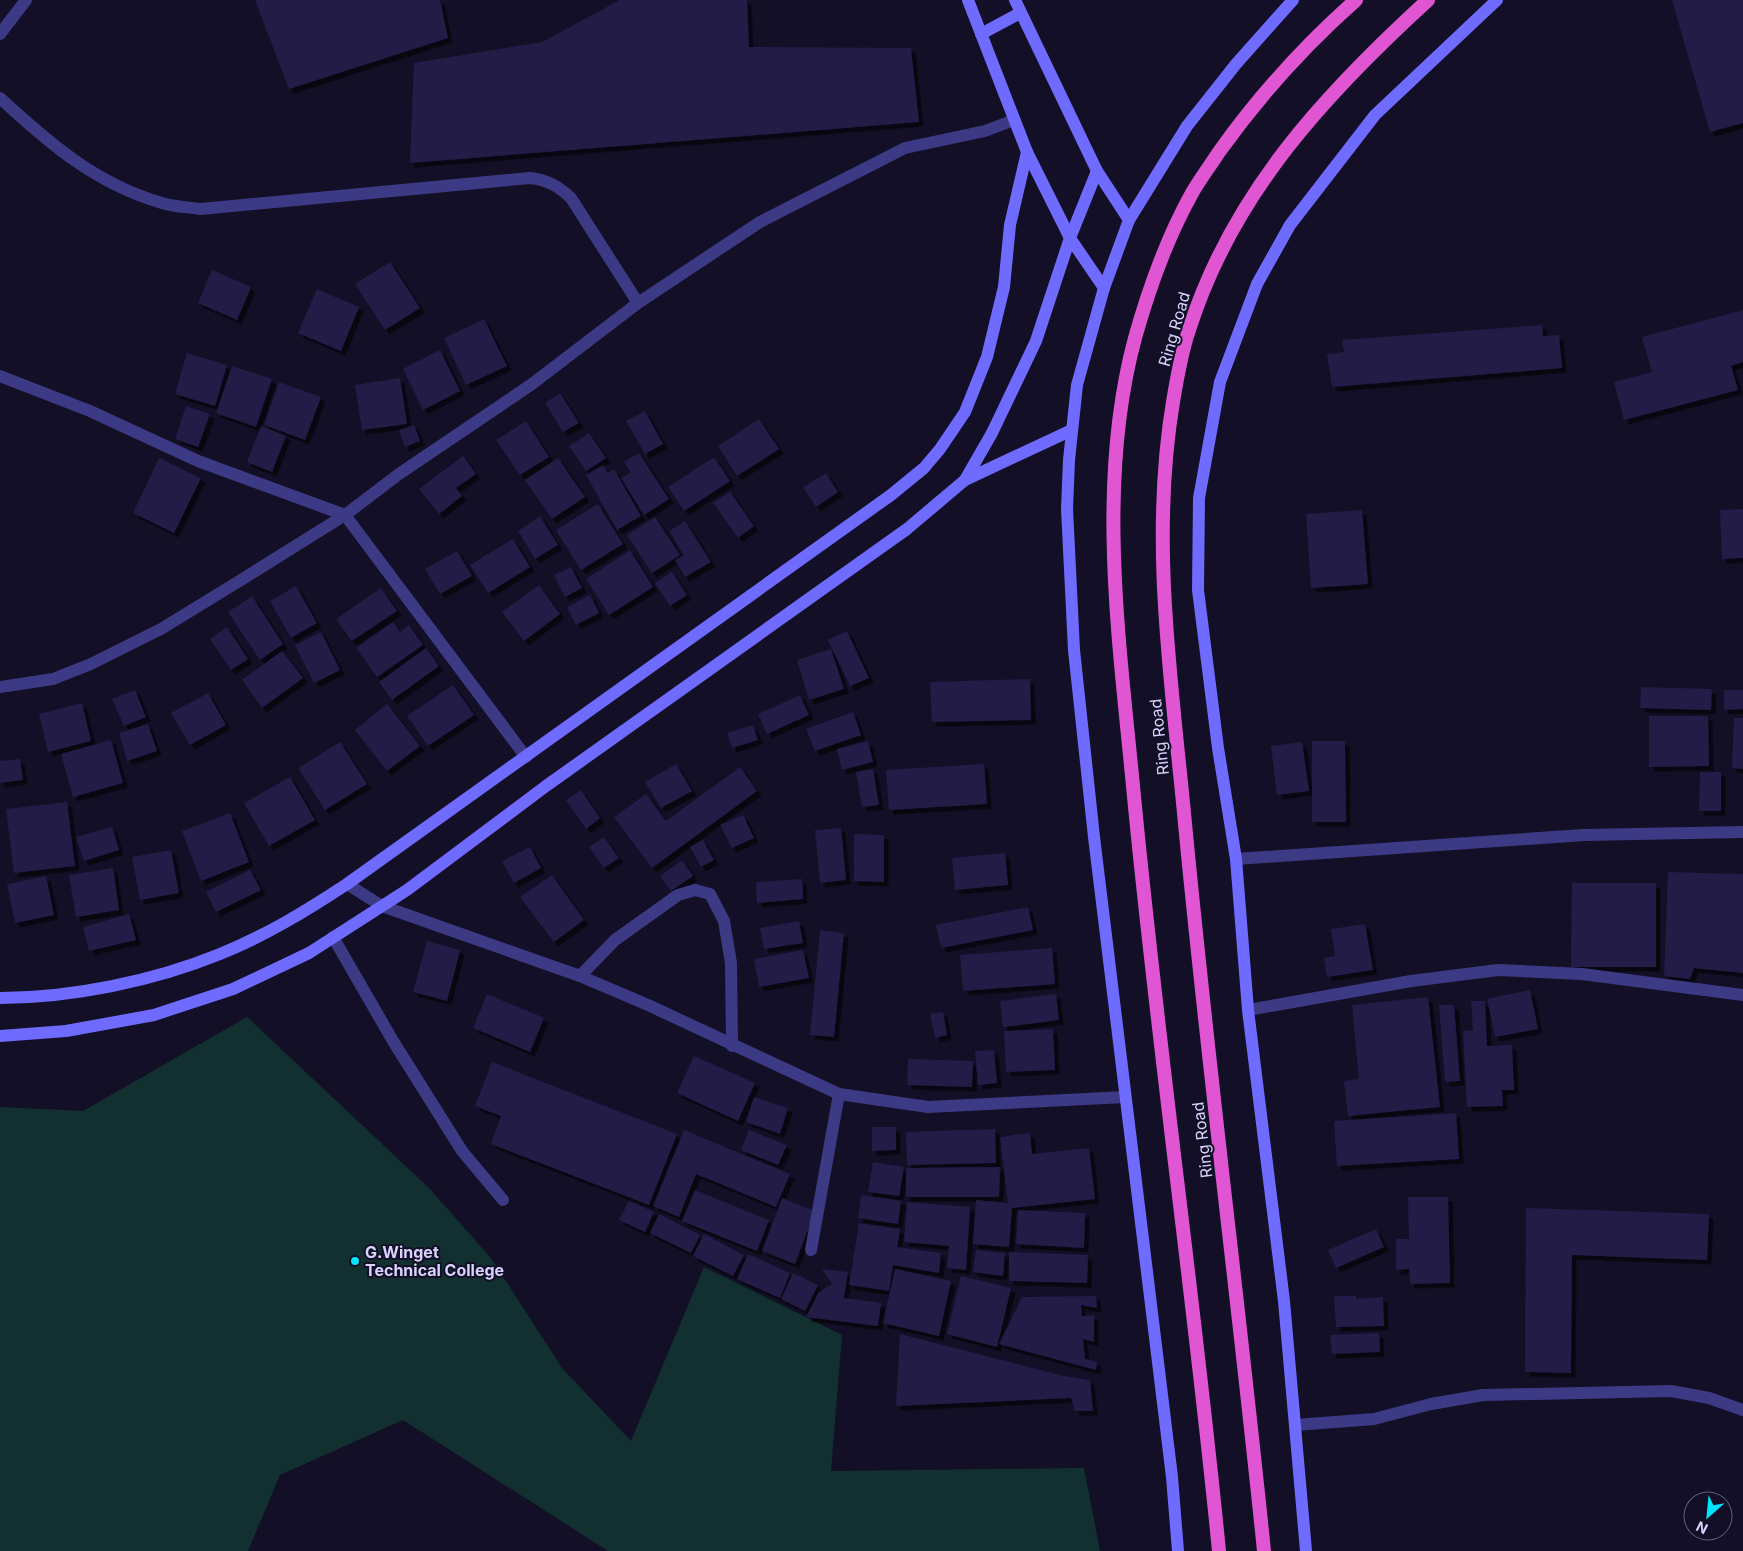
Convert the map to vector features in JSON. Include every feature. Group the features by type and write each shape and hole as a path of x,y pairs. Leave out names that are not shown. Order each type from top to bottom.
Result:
{"highway":[{"name":"Ring Road","path":"1219,1551 1209,1445 1140,856 1119,640 1115,579 1117,445 1124,387 1136,336 1172,232 1194,189 1234,131 1273,82 1314,37 1356,0"},
{"name":"Ring Road","path":"1264,1551 1208,1044 1163,601 1164,476 1171,417 1188,332 1207,279 1230,231 1264,178 1305,123 1368,56 1428,0"}],"main road":[{"path":"968,0 1027,152 1070,238 1104,288"},
{"path":"1015,0 1096,172 1129,220"},
{"path":"1178,1551 1172,1477 1125,1097 1074,650 1067,509 1072,430 1077,385 1104,288 1129,220 1188,126 1236,64 1293,0"},
{"path":"1306,1551 1284,1301 1248,1010 1236,859 1218,748 1198,590 1199,498 1220,382 1257,284 1290,225 1375,115 1497,0"},
{"path":"981,34 1020,13"},
{"path":"0,998 78,992 181,968 261,936 347,884 891,495 924,468 940,449 965,412 987,357 1004,287 1010,225 1027,152"},
{"path":"965,480 992,433 1036,341 1070,238 1096,172"},
{"path":"0,1036 66,1031 154,1015 233,989 309,953 382,906 907,529 965,480 1072,430"}],"street":[{"path":"0,34 26,0"},
{"path":"0,98 62,153 93,174 127,190 173,205 200,209 530,178 542,180 561,188 571,198 638,303"},
{"path":"0,687 53,678 91,664 161,629 345,515 407,468 532,384 638,303 760,222 858,170 906,148 985,131 1014,120"},
{"path":"0,376 90,411 198,461 345,515 526,757"},
{"path":"1236,859 1584,834 1743,832"},
{"path":"347,884 382,906 580,976 648,1005 732,1046 839,1094 928,1107 1125,1097"},
{"path":"580,976 614,940 678,895 695,890 710,894 724,921 731,963 732,1046"},
{"path":"334,937 393,1041 462,1151 503,1200"},
{"path":"1248,1010 1411,980 1498,970 1582,974 1743,995"},
{"path":"811,1250 839,1094"},
{"path":"1296,1425 1374,1419 1431,1404 1483,1395 1671,1391 1709,1398 1743,1410"}],"green space":[{"name":"G.Winget Technical College","path":"247,1017 429,1188 491,1258 562,1368 631,1441 704,1267 842,1335 831,1471 1084,1468 1100,1551 608,1551 403,1420 280,1475 248,1551 0,1551 0,1107 83,1111"}],"building":[{"path":"255,0 440,0 448,38 289,89"},
{"path":"620,0 747,0 749,47 911,48 919,122 410,163 414,63 542,42"},
{"path":"1672,0 1743,0 1743,123 1710,132"},
{"path":"390,262 420,308 385,330 355,284"},
{"path":"212,270 251,287 237,320 198,303"},
{"path":"317,289 359,307 341,351 298,333"},
{"path":"1743,310 1743,362 1731,366 1738,390 1624,420 1614,382 1652,372 1642,337"},
{"path":"484,319 507,366 466,385 444,338"},
{"path":"1542,325 1543,336 1559,335 1562,368 1332,387 1327,354 1344,352 1342,340"},
{"path":"440,350 460,391 423,410 403,369"},
{"path":"187,353 227,365 215,406 175,394"},
{"path":"232,366 272,379 256,427 216,413"},
{"path":"400,378 407,424 362,430 355,385"},
{"path":"279,382 321,397 305,440 264,425"},
{"path":"560,393 579,423 563,432 545,403"},
{"path":"186,406 210,414 198,447 175,439"},
{"path":"645,411 663,444 645,454 626,421"},
{"path":"759,419 779,449 737,476 718,446"},
{"path":"526,421 549,457 520,475 496,440"},
{"path":"414,425 420,441 405,447 399,430"},
{"path":"261,426 286,436 272,472 247,462"},
{"path":"589,433 606,458 586,471 569,446"},
{"path":"639,453 669,499 644,515 621,478 631,472 624,462"},
{"path":"463,456 476,474 456,488 462,496 439,514 419,489"},
{"path":"714,457 730,481 684,511 668,487"},
{"path":"159,458 201,478 174,533 133,513"},
{"path":"558,458 585,497 552,519 525,480"},
{"path":"603,465 608,473 614,469 641,516 617,530 586,475"},
{"path":"826,473 838,492 816,507 803,487"},
{"path":"730,492 754,526 738,538 713,503"},
{"path":"598,504 623,544 581,570 556,530"},
{"path":"1743,509 1743,558 1722,559 1720,510"},
{"path":"1362,510 1368,584 1311,588 1306,514"},
{"path":"540,516 558,545 535,559 518,531"},
{"path":"655,517 680,555 652,573 627,535"},
{"path":"685,521 711,562 685,577 675,560 684,555 669,531"},
{"path":"513,539 530,567 488,593 470,565"},
{"path":"630,550 653,587 609,615 586,579"},
{"path":"457,551 472,576 440,594 425,569"},
{"path":"571,567 582,588 565,597 554,575"},
{"path":"672,572 687,595 670,606 655,583"},
{"path":"539,585 560,614 524,641 502,612"},
{"path":"296,586 317,623 291,638 270,601"},
{"path":"381,588 397,611 352,641 336,619"},
{"path":"590,595 599,613 576,625 567,607"},
{"path":"252,596 283,644 260,660 228,612"},
{"path":"393,622 400,632 409,625 423,645 377,677 356,648"},
{"path":"227,627 248,659 231,670 210,639"},
{"path":"847,631 869,678 850,686 828,640"},
{"path":"321,632 340,670 314,683 295,645"},
{"path":"426,648 439,666 392,700 379,682"},
{"path":"831,649 844,689 809,700 797,660"},
{"path":"282,651 303,678 262,708 242,680"},
{"path":"1030,679 1031,720 932,722 930,682"},
{"path":"453,685 474,715 428,746 407,716"},
{"path":"1641,687 1712,689 1711,710 1640,708"},
{"path":"135,690 146,717 124,726 112,699"},
{"path":"1724,690 1743,690 1743,709 1724,710"},
{"path":"208,693 226,725 190,745 171,713"},
{"path":"800,695 809,715 767,734 758,714"},
{"path":"82,703 91,741 48,752 39,714"},
{"path":"387,704 420,746 387,771 355,730"},
{"path":"853,712 861,735 815,751 806,729"},
{"path":"1649,716 1708,716 1709,766 1649,767"},
{"path":"1734,718 1743,718 1743,769 1732,768"},
{"path":"148,724 157,751 127,761 119,733"},
{"path":"753,725 758,740 732,748 727,733"},
{"path":"111,740 123,783 73,797 61,754"},
{"path":"868,741 873,762 842,770 837,749"},
{"path":"1312,741 1345,741 1346,822 1312,822"},
{"path":"340,742 367,784 325,810 298,768"},
{"path":"1302,742 1309,791 1277,795 1271,746"},
{"path":"20,759 23,780 0,783 0,761"},
{"path":"676,764 692,791 661,808 645,782"},
{"path":"984,764 987,804 889,810 886,770"},
{"path":"740,767 757,791 652,868 614,817 646,794 666,821"},
{"path":"873,769 879,805 862,807 856,772"},
{"path":"1700,772 1721,772 1721,811 1699,811"},
{"path":"290,777 315,820 269,846 244,803"},
{"path":"581,790 600,818 586,829 566,800"},
{"path":"67,802 75,866 14,873 6,809"},
{"path":"230,813 249,862 201,881 182,831"},
{"path":"743,815 754,838 732,848 720,825"},
{"path":"112,827 119,850 84,861 76,837"},
{"path":"841,828 846,880 820,883 815,830"},
{"path":"854,834 884,835 884,882 854,881"},
{"path":"604,837 619,858 604,868 589,847"},
{"path":"703,840 714,860 701,867 690,847"},
{"path":"530,847 541,868 514,883 502,861"},
{"path":"171,850 179,893 140,900 132,857"},
{"path":"1005,853 1008,885 955,890 952,858"},
{"path":"682,860 693,876 671,891 660,876"},
{"path":"113,868 119,910 76,917 69,875"},
{"path":"250,870 261,890 216,912 206,892"},
{"path":"1668,872 1743,874 1743,973 1694,968 1690,979 1664,976"},
{"path":"552,875 584,920 554,942 520,897"},
{"path":"46,876 54,915 15,923 7,884"},
{"path":"802,879 803,899 757,903 756,882"},
{"path":"1572,883 1656,883 1656,967 1571,967"},
{"path":"1028,907 1033,930 941,948 936,925"},
{"path":"129,914 136,940 89,951 83,927"},
{"path":"799,921 803,943 764,949 760,928"},
{"path":"1365,924 1373,970 1327,977 1324,958 1335,956 1331,929"},
{"path":"820,930 844,933 834,1037 810,1035"},
{"path":"427,941 460,950 447,1001 413,992"},
{"path":"1052,948 1055,984 963,991 960,955"},
{"path":"803,950 809,978 759,987 754,959"},
{"path":"1530,990 1538,1029 1495,1037 1487,999"},
{"path":"487,994 544,1018 530,1052 473,1028"},
{"path":"1056,994 1059,1020 1003,1027 1000,1001"},
{"path":"1428,997 1440,1107 1348,1116 1344,1081 1359,1079 1352,1005"},
{"path":"1471,1001 1485,1001 1487,1046 1512,1045 1514,1090 1502,1090 1503,1106 1467,1107 1463,1031 1473,1030"},
{"path":"1439,1005 1454,1005 1460,1081 1445,1082"},
{"path":"943,1012 947,1035 935,1038 930,1014"},
{"path":"1053,1029 1055,1070 1006,1072 1004,1031"},
{"path":"994,1050 997,1083 978,1085 975,1051"},
{"path":"694,1056 755,1083 738,1121 677,1093"},
{"path":"908,1059 973,1061 972,1087 907,1085"},
{"path":"492,1062 677,1134 649,1205 491,1144 501,1116 475,1106"},
{"path":"754,1097 788,1108 780,1134 746,1122"},
{"path":"1456,1113 1459,1159 1337,1166 1334,1121"},
{"path":"872,1127 896,1127 896,1150 872,1151"},
{"path":"995,1129 996,1163 907,1165 906,1132"},
{"path":"684,1130 790,1174 776,1207 696,1174 679,1217 653,1206"},
{"path":"749,1130 787,1145 778,1165 741,1150"},
{"path":"1030,1133 1032,1154 1089,1148 1095,1199 1012,1208 1009,1247 973,1244 976,1200 1008,1203 1000,1137"},
{"path":"873,1162 904,1167 899,1196 868,1192"},
{"path":"1000,1167 999,1197 906,1197 906,1168"},
{"path":"695,1190 769,1220 757,1251 682,1221"},
{"path":"861,1195 901,1201 898,1224 858,1218"},
{"path":"1408,1197 1448,1197 1450,1283 1410,1284 1409,1269 1396,1270 1396,1239 1409,1239"},
{"path":"782,1198 815,1211 795,1264 762,1251"},
{"path":"629,1201 654,1212 645,1232 619,1220"},
{"path":"907,1202 970,1207 966,1270 947,1268 949,1246 904,1242"},
{"path":"1526,1208 1709,1214 1707,1260 1572,1255 1571,1373 1525,1372"},
{"path":"1018,1210 1085,1213 1084,1248 1016,1244"},
{"path":"659,1214 700,1235 691,1253 650,1233"},
{"path":"859,1223 900,1229 897,1247 941,1253 939,1273 893,1265 889,1291 849,1285"},
{"path":"1376,1229 1384,1247 1336,1268 1328,1250"},
{"path":"704,1234 744,1255 733,1276 693,1256"},
{"path":"976,1250 1005,1253 1003,1276 973,1272"},
{"path":"1009,1252 1088,1255 1087,1283 1009,1281"},
{"path":"748,1254 790,1273 780,1298 737,1279"},
{"path":"822,1269 848,1272 844,1298 881,1303 878,1326 806,1317 819,1292 832,1284"},
{"path":"895,1269 951,1281 939,1336 883,1323"},
{"path":"793,1273 818,1285 805,1311 781,1299"},
{"path":"961,1276 1011,1288 997,1347 947,1334"},
{"path":"1096,1296 1097,1308 1081,1305 1082,1316 1094,1315 1094,1342 1083,1339 1085,1359 1097,1362 1096,1370 999,1344 1022,1297"},
{"path":"1334,1296 1356,1296 1356,1299 1383,1297 1384,1326 1336,1327"},
{"path":"1379,1333 1380,1352 1332,1354 1330,1335"},
{"path":"900,1334 1064,1376 1090,1380 1093,1411 1075,1411 1071,1398 896,1406"}],"place":[{"name":"G.Winget Technical College","path":"355,1261"}]}
